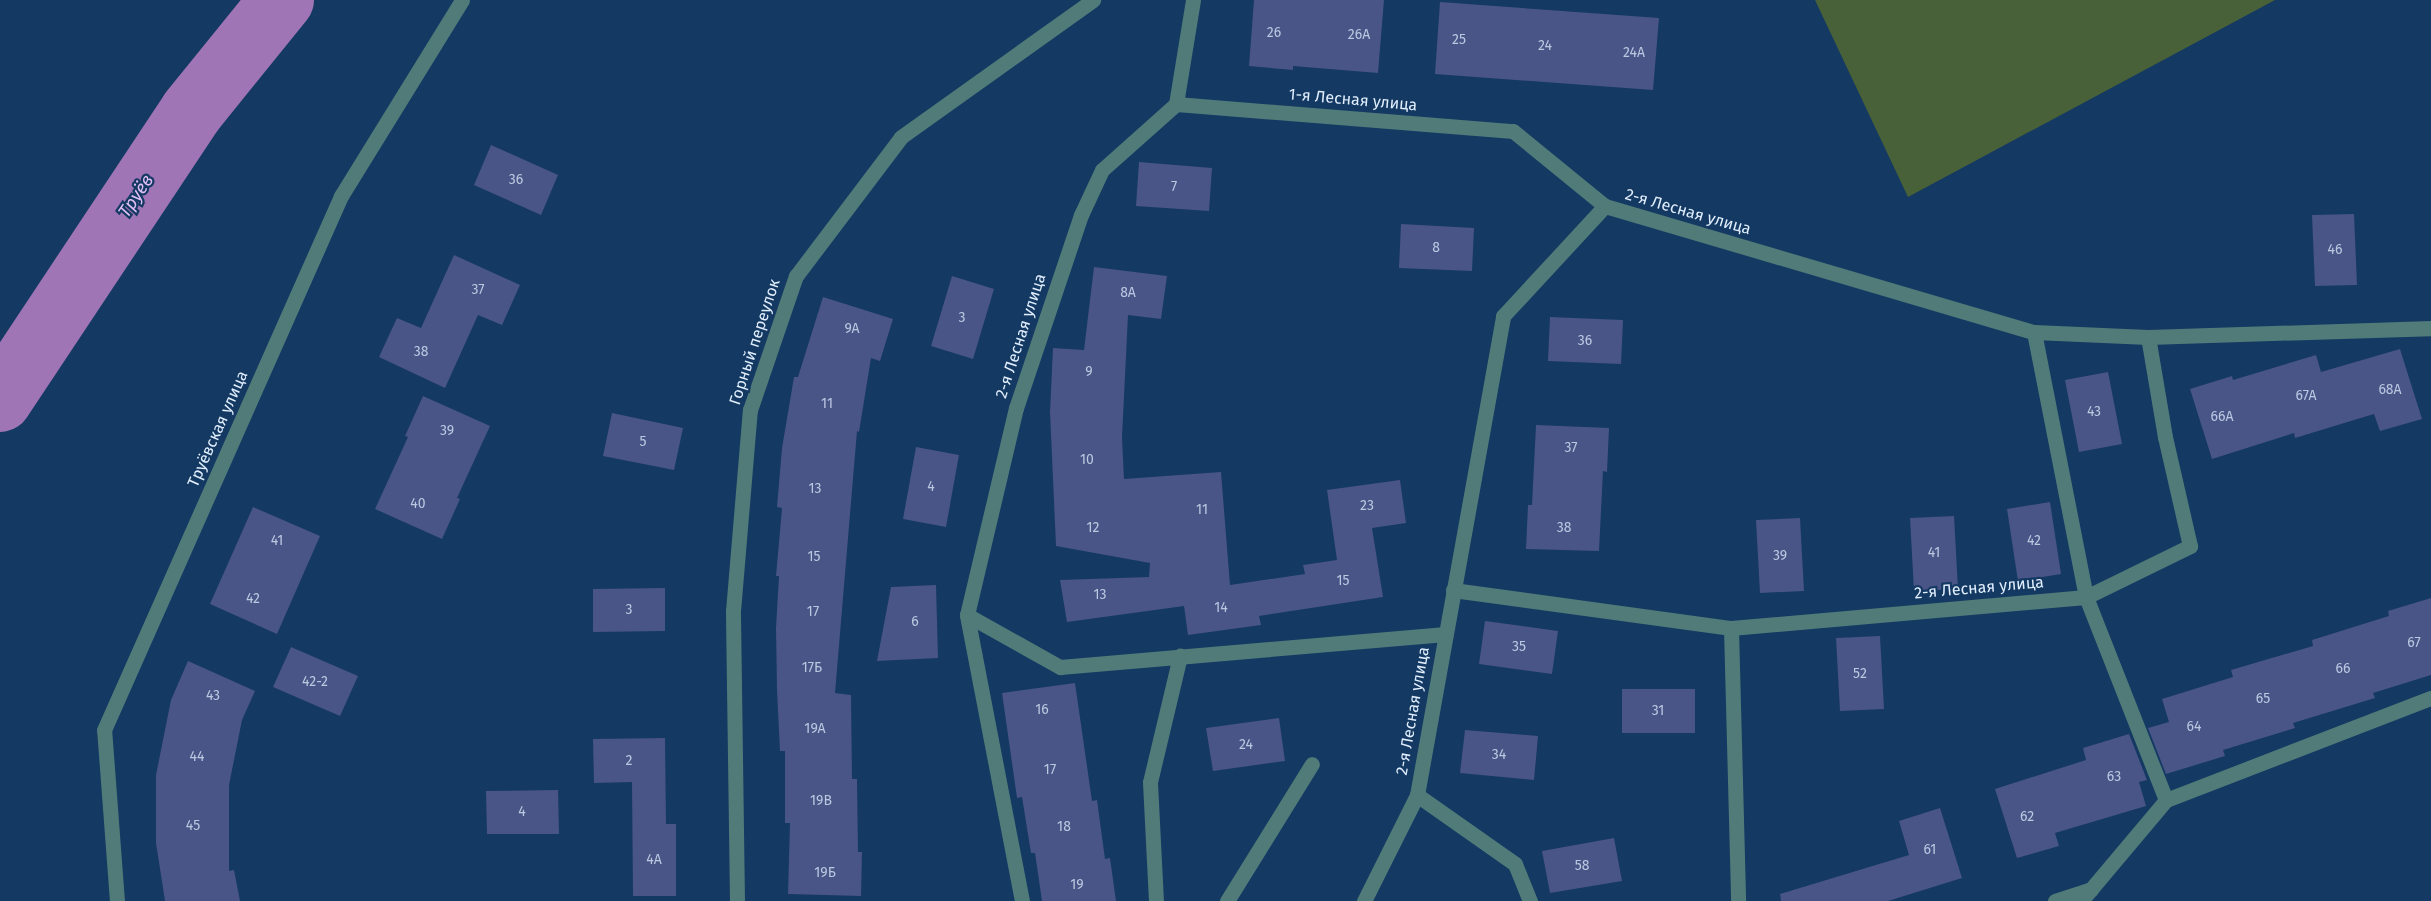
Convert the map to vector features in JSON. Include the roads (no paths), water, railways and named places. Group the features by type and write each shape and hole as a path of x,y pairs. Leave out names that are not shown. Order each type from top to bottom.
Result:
{"street":[{"name":"Труёвская улица","path":"117,901 104,730 341,196 462,0"},
{"name":"Горный переулок","path":"737,901 733,611 750,410 796,276 901,137 1093,0"},
{"path":"1176,104 1193,0"},
{"name":"1-я Лесная улица","path":"1176,104 1513,131 1605,206"},
{"name":"2-я Лесная улица","path":"1022,901 967,615 1016,408 1081,215 1102,170 1176,104"},
{"name":"2-я Лесная улица","path":"1364,901 1417,795 1503,316 1605,206 2034,332 2148,337 2431,328"},
{"path":"2034,332 2086,597 2166,800"},
{"name":"2-я Лесная улица","path":"1454,590 1731,628 2086,597 2190,546 2165,437 2148,337"},
{"name":"2-я Лесная улица","path":"967,615 1060,667 1446,634"},
{"path":"1731,628 1738,901"},
{"path":"1156,901 1150,782 1180,656"},
{"path":"2081,901 2166,800 2431,698"},
{"path":"1227,901 1312,764"},
{"name":"2-я Лесная улица","path":"1417,795 1515,864 1530,901"},
{"path":"2055,901 2091,889"}],"waterway":[{"name":"Труёв","path":"0,400 192,111 282,0"}]}
